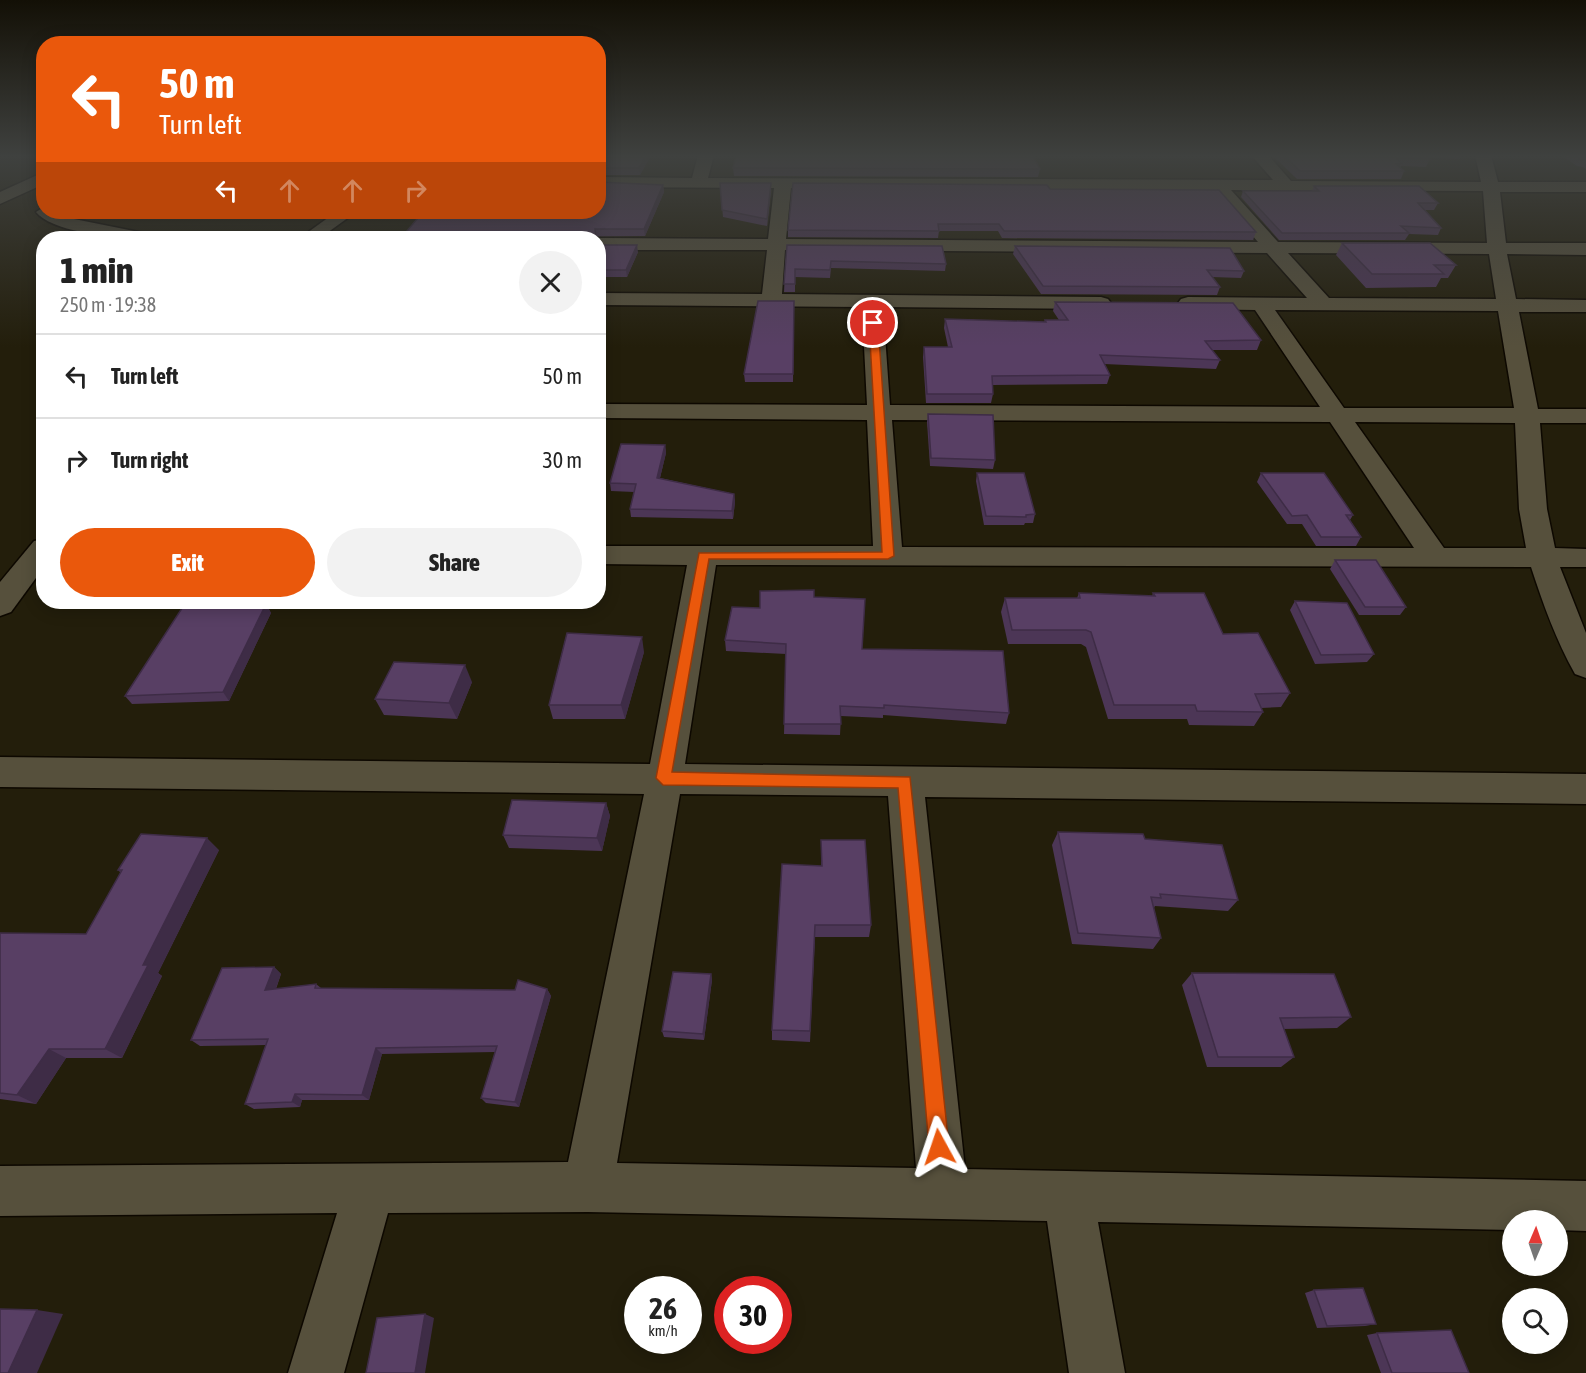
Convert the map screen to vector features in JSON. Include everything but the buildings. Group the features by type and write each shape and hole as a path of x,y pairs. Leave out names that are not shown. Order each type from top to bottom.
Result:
{"street":[{"path":"61,219 69,223 108,231"},
{"path":"319,231 337,219"},
{"path":"771,300 779,219"},
{"path":"1247,219 1323,304"},
{"path":"1494,219 1497,248 1527,415 1533,509 1542,558 1564,620 1586,666"},
{"path":"606,244 777,243 1586,249"},
{"path":"606,299 1119,303"},
{"path":"872,300 888,556"},
{"path":"1166,303 1586,306"},
{"path":"1261,304 1435,557"},
{"path":"606,411 1586,416"},
{"path":"606,555 1586,558"},
{"path":"588,1187 704,555"},
{"path":"0,605 21,574 36,558"},
{"path":"0,772 1586,789"},
{"path":"905,782 943,1192"},
{"path":"0,1191 369,1191 588,1187 1586,1206"},
{"path":"316,1373 369,1191"},
{"path":"1068,1195 1097,1373"}],"route":[{"path":"873,323 888,556 704,555 663,778 905,782 939,1147"}]}
